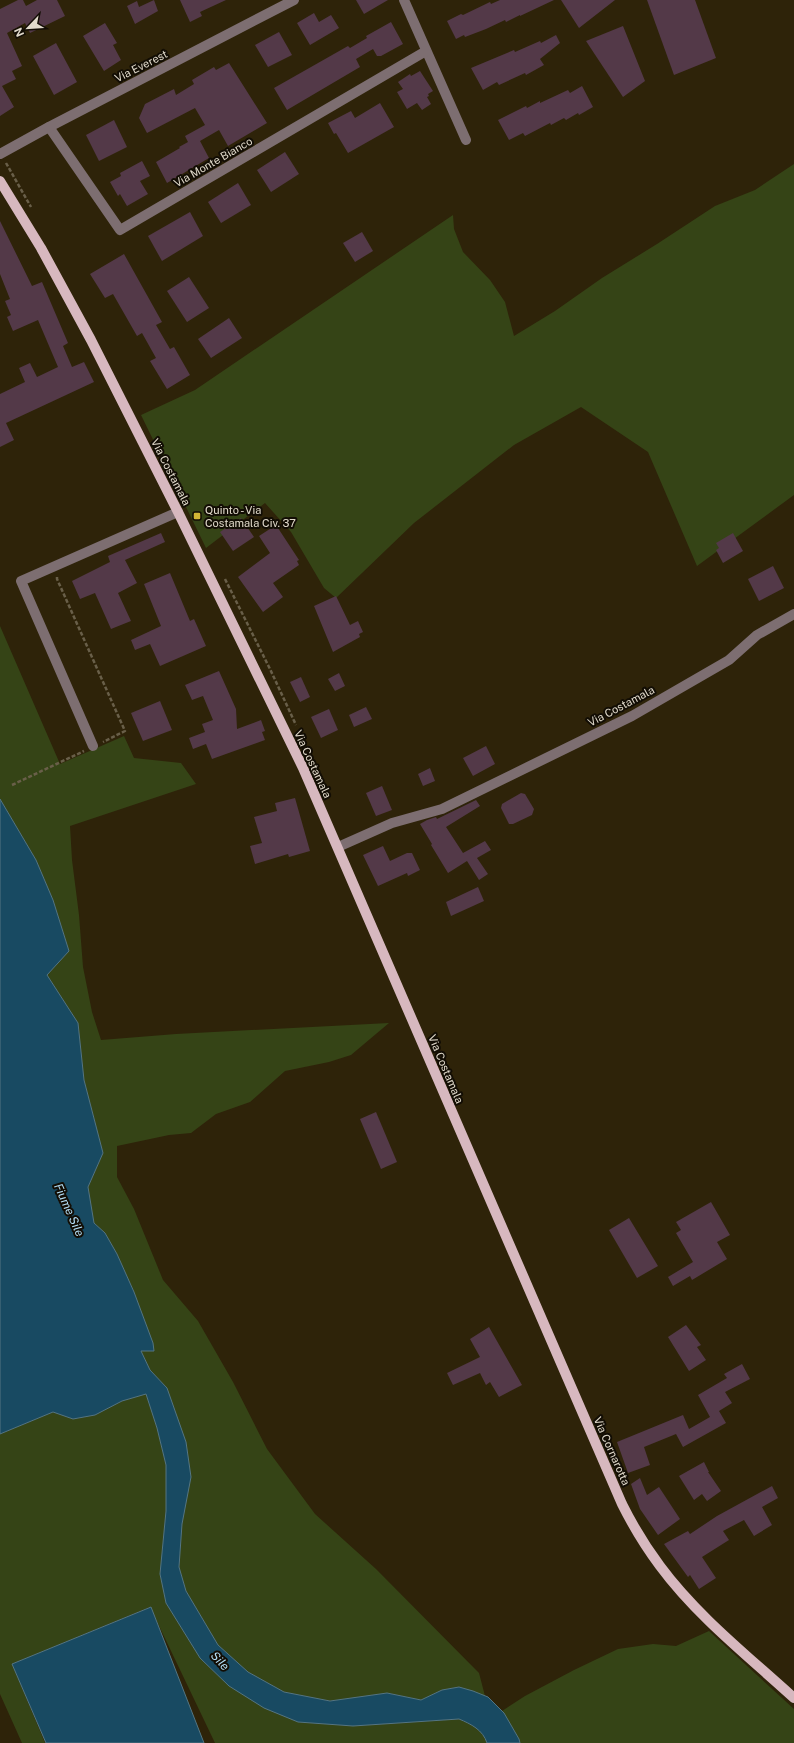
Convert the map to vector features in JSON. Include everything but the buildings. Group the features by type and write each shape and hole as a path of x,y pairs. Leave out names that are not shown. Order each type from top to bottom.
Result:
{"main road":[{"name":"Via Costamala","path":"0,181 41,248 91,340 178,512 303,768 476,1167"},
{"name":"Via Cornarotta","path":"476,1167 622,1504 639,1535 676,1586 703,1614 794,1698"}],"street":[{"name":"Via Everest","path":"0,154 294,0"},
{"path":"404,0 466,140"},
{"name":"Via Monte Bianco","path":"49,127 120,230 426,51"},
{"path":"93,746 21,581 178,512"},
{"name":"Via Costamala","path":"338,847 392,823 442,809 632,716 729,660 757,634 794,614"}],"green space":[{"path":"794,164 794,495 697,566 648,452 581,407 514,445 414,523 336,598 324,588 291,532 265,503 206,548 141,415 195,390 453,215 454,229 463,252 490,280 505,302 514,336 555,311 602,278 715,206 755,190"},
{"path":"0,626 60,764 124,736 134,758 181,763 196,784 70,826 83,967 92,1012 101,1040 176,1034 389,1023 351,1055 329,1062 285,1071 250,1102 216,1114 191,1133 169,1135 117,1146 117,1177 134,1209 163,1280 198,1321 233,1382 267,1449 315,1514 376,1569 479,1673 485,1696 459,1687 442,1690 421,1700 387,1693 330,1701 284,1692 248,1672 218,1645 186,1591 179,1567 182,1524 167,1388 150,1370 141,1351 154,1350 134,1292 117,1254 105,1233 94,1223 88,1187 103,1153 84,1080 78,1023 47,975 69,951 53,900 36,860 0,799"},
{"path":"146,1394 157,1428 166,1465 166,1511 160,1574 166,1603 200,1658 229,1686 298,1722 353,1726 459,1719 472,1725 480,1731 487,1743 215,1743 150,1607 12,1664 45,1743 22,1743 0,1694 0,1434 53,1412 74,1419 95,1415 122,1401"},
{"path":"709,1631 794,1709 794,1743 520,1743 502,1711 525,1696 618,1649 653,1644 676,1646"}],"water":[{"path":"0,799 36,860 53,900 69,951 47,975 78,1023 84,1080 103,1153 88,1187 94,1223 105,1233 117,1254 134,1292 153,1343 154,1351 141,1351 150,1370 167,1388 186,1442 191,1477 182,1524 179,1567 186,1591 218,1645 248,1672 284,1692 330,1701 387,1693 421,1700 442,1690 459,1687 488,1697 504,1713 520,1743 487,1743 480,1731 472,1725 459,1719 353,1726 298,1722 264,1708 229,1686 200,1658 166,1603 160,1574 166,1511 166,1465 157,1428 146,1394 122,1401 95,1415 73,1419 53,1412 0,1434"},
{"path":"151,1607 204,1743 46,1743 12,1664"}],"place":[{"name":"Quinto - Via Costamala Civ. 37","path":"197,516"}],"water label":[{"name":"Fiume Sile","path":"69,1210"},
{"name":"Sile","path":"220,1661"}]}
